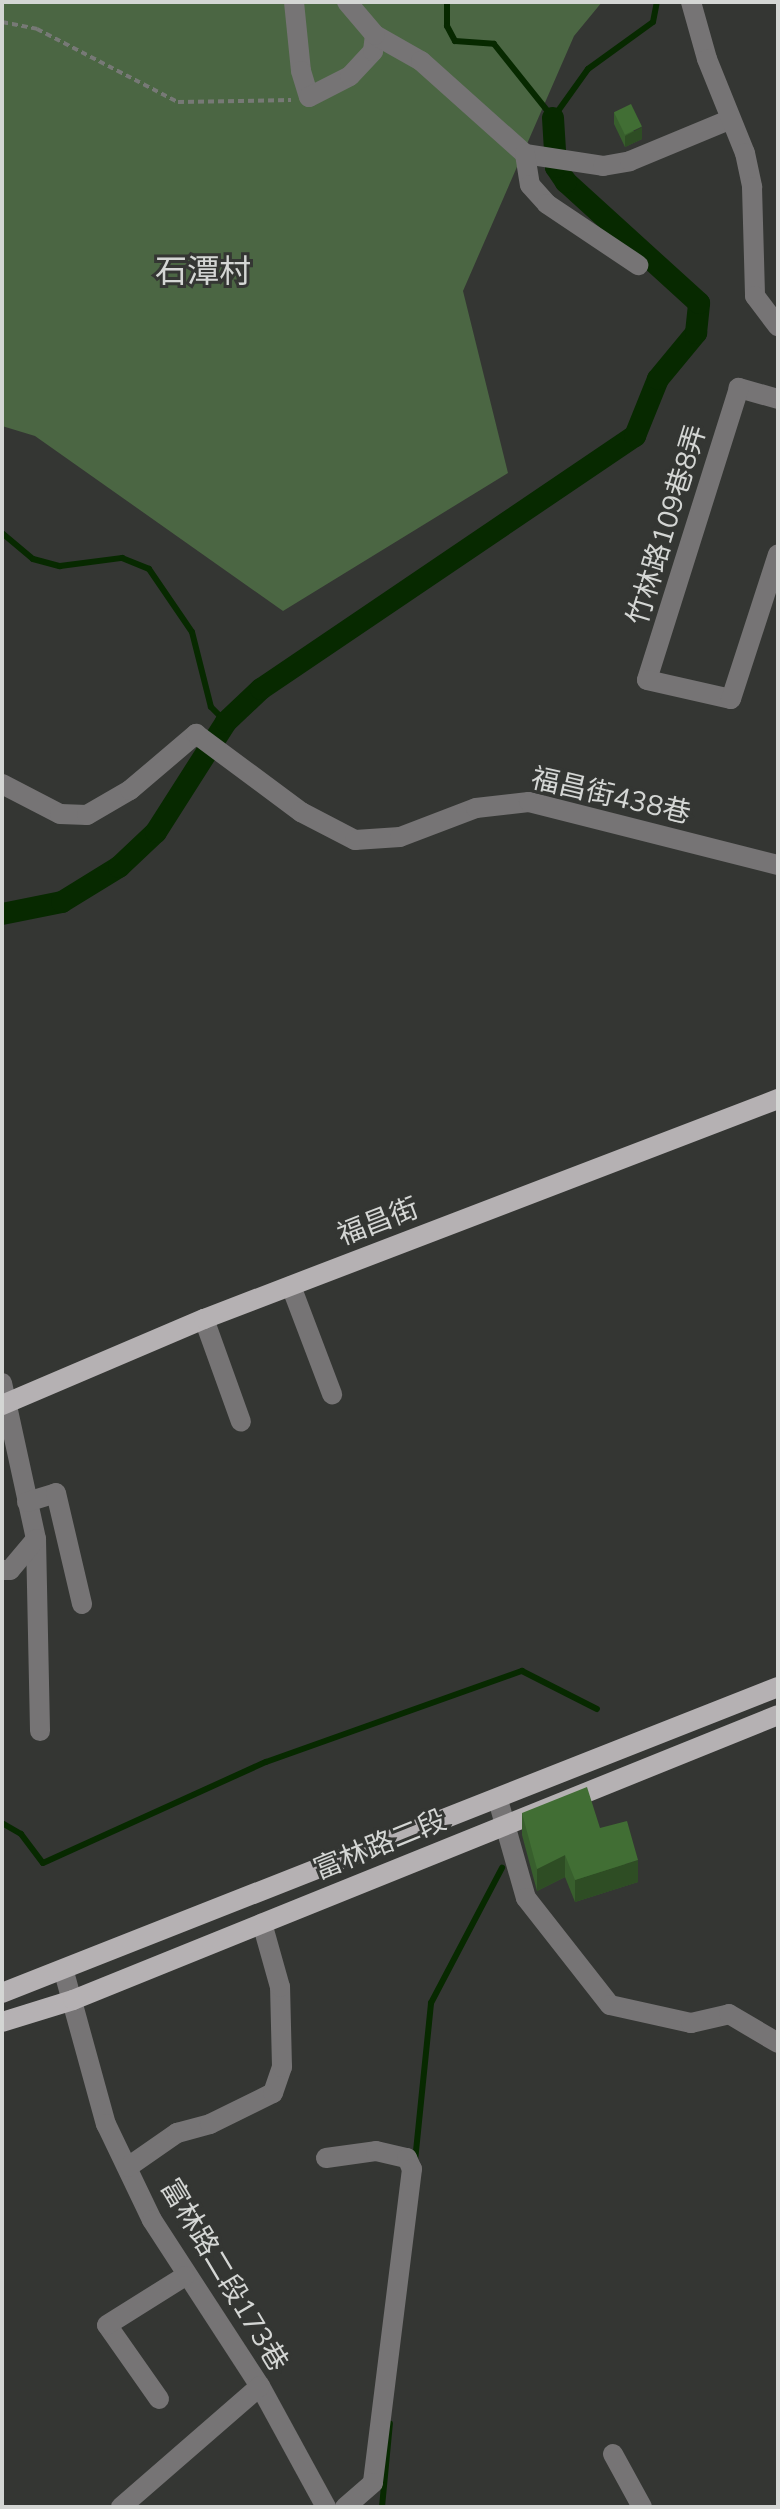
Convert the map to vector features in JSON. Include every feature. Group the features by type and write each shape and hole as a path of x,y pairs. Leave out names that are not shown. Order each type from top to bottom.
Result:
{"main road":[{"name":"福昌街","path":"5,1397 778,1099"},
{"name":"富林路二段","path":"2,1993 64,1972 778,1687"},
{"name":"富林路二段","path":"2,2022 73,2000 778,1715"}],"street":[{"path":"294,2 301,71 309,97 350,76 373,51 375,35"},
{"path":"347,2 375,35 421,61 526,154 580,164 630,161 729,120"},
{"path":"691,2 729,120 745,153 752,187 755,296 778,326"},
{"path":"526,154 530,185 547,204 638,265"},
{"name":"竹林路109巷8弄","path":"778,399 739,388 647,680 731,699 778,554"},
{"name":"福昌街438巷","path":"2,784 60,814 87,815 130,790 196,734 337,834 355,840 400,837 476,808 529,802 778,865"},
{"path":"291,1286 332,1394"},
{"path":"204,1319 241,1422"},
{"path":"5,1397 36,1539 40,1731"},
{"path":"27,1502 56,1493 82,1604"},
{"path":"2,1570 10,1570 36,1539"},
{"path":"597,1759 606,1784"},
{"path":"498,1800 526,1898 610,2005 691,2023 729,2014 778,2043"},
{"path":"128,2167 177,2133 210,2124 273,2093 282,2067 280,1987 262,1923"},
{"name":"富林路二段173巷","path":"64,1972 106,2124 185,2276 260,2386 326,2507"},
{"path":"326,2158 376,2151 407,2158 412,2169 373,2483 345,2507"},
{"path":"159,2399 107,2325 185,2276"},
{"path":"121,2507 260,2386"},
{"path":"613,2454 642,2507"}],"path":[{"path":"2,22 37,29 178,102 276,103 309,97"}],"green space":[{"path":"2,2 602,2 574,36 463,291 508,473 283,611 35,436 2,426"}],"building":[{"path":"631,104 642,126 625,135 614,112"},
{"path":"587,1787 600,1828 627,1821 638,1860 575,1880 565,1855 537,1869 522,1813"}],"waterway":[{"path":"447,2 447,26 455,41 494,44 553,118 588,69 653,22 657,2"},
{"path":"2,914 62,902 119,867 156,832 226,722 261,689 635,436 658,379 696,333 699,303 566,182 556,167 553,118"},
{"path":"2,533 33,559 60,566 122,558 149,569 192,632 211,707 226,722"},
{"path":"2,1823 21,1834 43,1863 266,1762 522,1671 597,1709"},
{"path":"415,2161 431,2003 502,1868"},
{"path":"382,2507 390,2423"}],"district":[{"name":"石潭村","path":"203,272"}]}
